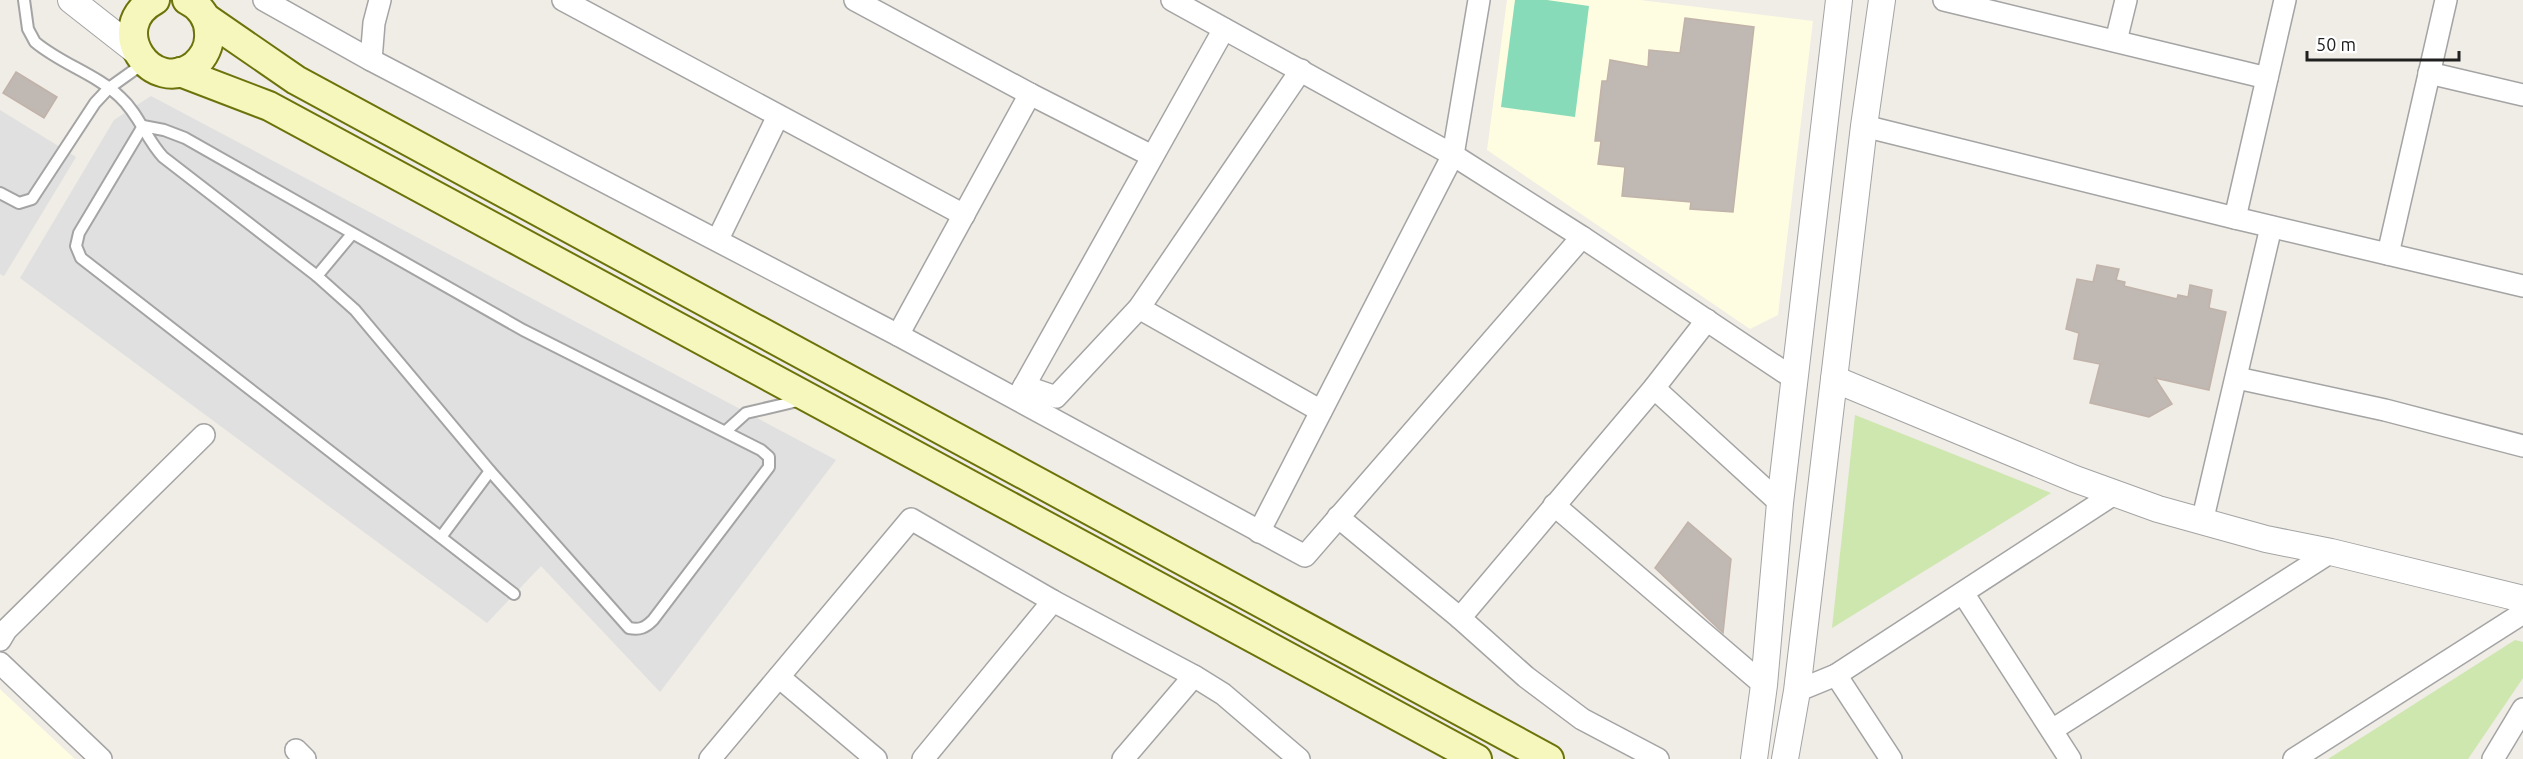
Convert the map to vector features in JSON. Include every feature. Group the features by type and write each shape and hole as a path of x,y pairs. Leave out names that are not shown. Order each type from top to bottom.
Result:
{"main road":[{"path":"154,0 144,7 134,23 133,33 140,57 155,70 167,73 190,68 206,52 209,40 197,7"},
{"path":"197,7 296,80 1549,759"},
{"path":"180,72 269,106 1477,759"}],"street":[{"path":"71,0 140,57"},
{"path":"264,0 371,60 718,239 898,335 1020,394 1259,532 1305,556 1582,237"},
{"path":"371,60 374,23 380,0"},
{"path":"563,0 964,214"},
{"path":"855,0 1030,94 1152,156"},
{"path":"1172,0 1453,155 1582,237 1796,380"},
{"path":"1259,532 1453,155 1479,0"},
{"path":"1754,759 1764,685 1780,503 1839,0"},
{"path":"1785,759 1797,691 1864,126 1882,0"},
{"path":"1944,0 2267,78"},
{"path":"2116,41 2126,0"},
{"path":"2235,218 2285,0"},
{"path":"2388,254 2446,0"},
{"path":"1020,394 1224,29"},
{"path":"1020,394 1056,397 1139,308 1300,70"},
{"path":"2429,73 2523,95"},
{"path":"898,335 1030,94"},
{"path":"718,239 778,116"},
{"path":"1864,126 2271,227 2523,286"},
{"path":"2202,522 2271,227"},
{"path":"1808,260 1849,267"},
{"path":"1139,308 1321,411"},
{"path":"1460,618 1654,388 1707,320"},
{"path":"2237,378 2385,410 2523,446"},
{"path":"1834,379 2114,494 2202,522 2266,539 2331,552 2523,599"},
{"path":"1654,388 1780,503"},
{"path":"0,640 6,630 204,435"},
{"path":"1554,505 1764,685 1797,691 1836,675 2114,494"},
{"path":"1338,517 1526,676 1582,719 1658,759"},
{"path":"710,759 911,519 1053,601 1194,676 1223,694 1299,759"},
{"path":"2052,730 2331,552"},
{"path":"1963,593 2070,759"},
{"path":"923,759 1053,601"},
{"path":"2304,756 2523,613"},
{"path":"0,663 101,759"},
{"path":"1836,675 1891,759"},
{"path":"1123,759 1194,676"},
{"path":"779,677 876,759"},
{"path":"2493,759 2523,709"}],"lane":[{"path":"24,0 28,28 35,42 109,88 128,105 143,126 151,143 163,157 317,276 354,310 490,471 629,628 638,629 647,626 653,620 769,467 770,462 766,452 726,430 523,330 175,133 143,126"},
{"path":"0,193 19,203 32,199 95,103 140,57"},
{"path":"143,126 79,233 76,246 81,258 514,594"},
{"path":"317,276 352,234"},
{"path":"726,430 746,414 810,399"},
{"path":"441,537 490,471"}],"shaded area":[{"path":"1507,0 1640,0 1813,21 1778,315 1750,329 1487,150"},
{"path":"151,96 836,460 660,692 541,566 487,623 20,278 114,120"},
{"path":"0,110 76,157 4,276 0,274"},
{"path":"0,689 75,759 0,759"}],"green space":[{"path":"1515,0 1547,0 1589,6 1575,117 1501,107"},
{"path":"1855,415 2051,493 1832,628"},
{"path":"2515,640 2523,642 2523,678 2468,759 2328,759"}],"building":[{"path":"1685,18 1754,27 1733,212 1690,209 1691,202 1622,196 1625,167 1598,164 1601,141 1595,141 1602,81 1607,81 1610,60 1648,67 1649,50 1680,53"},
{"path":"16,72 57,97 44,118 3,93"},
{"path":"2097,265 2119,269 2116,280 2125,282 2124,286 2177,299 2178,295 2188,297 2190,285 2212,290 2209,308 2226,312 2209,390 2155,378 2172,404 2149,417 2090,403 2100,364 2074,359 2079,333 2066,329 2077,279 2093,282"},
{"path":"1688,522 1731,559 1723,633 1655,568"}]}
